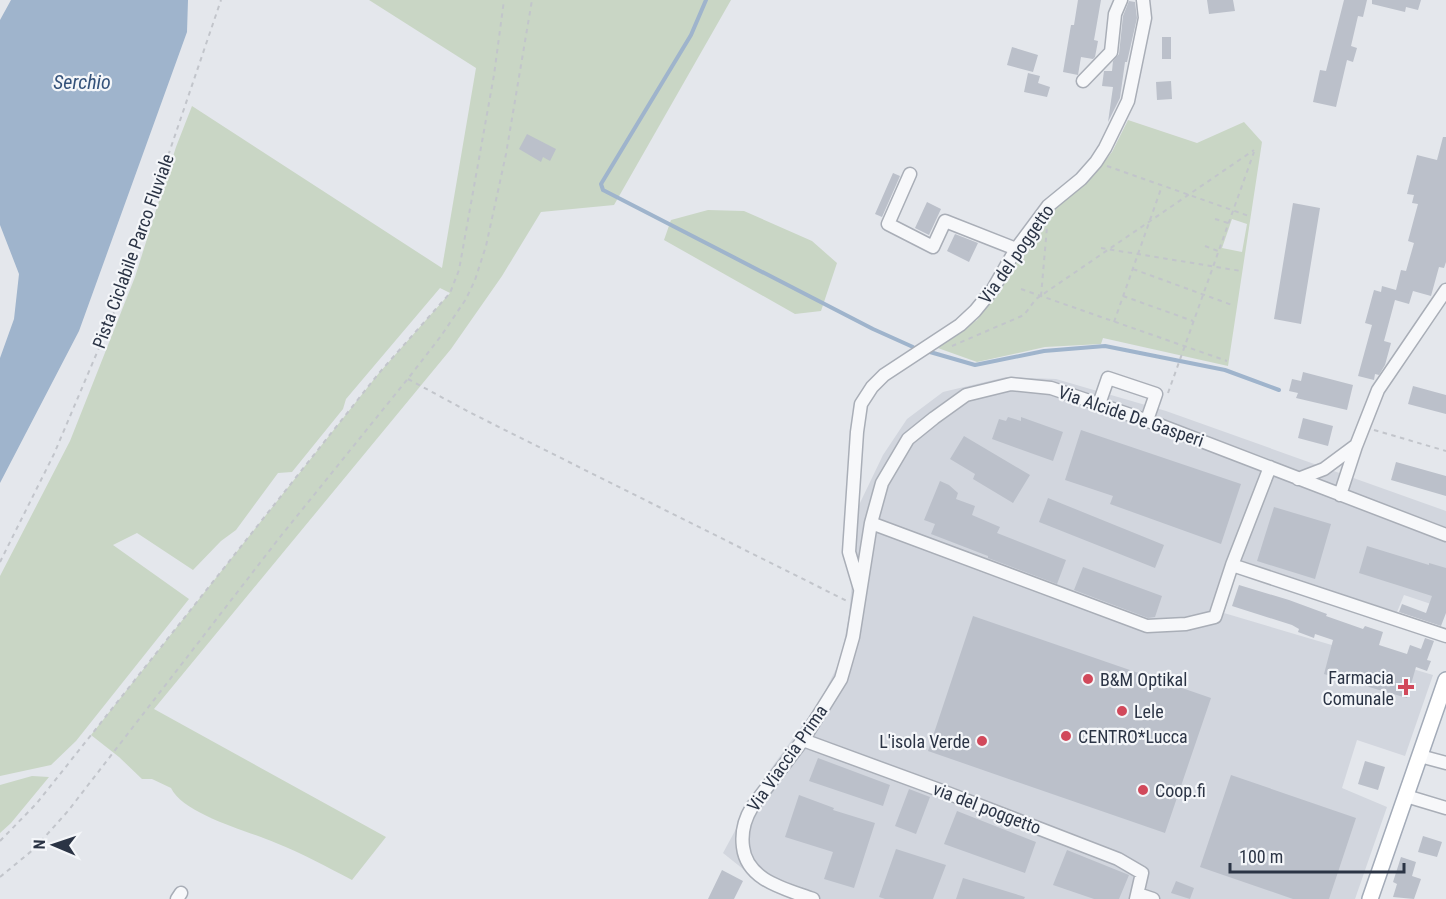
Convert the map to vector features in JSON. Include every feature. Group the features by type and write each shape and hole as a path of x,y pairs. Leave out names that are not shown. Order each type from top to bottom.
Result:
{"main road":[{"path":"1370,899 1446,680"}],"street":[{"path":"1083,81 1111,52 1115,14 1121,0"},
{"name":"Via del poggetto","path":"861,586 849,552 861,404 872,387 884,375 960,325 975,311 993,289 1016,249 1048,206 1081,179 1096,162 1128,101 1145,18 1143,0"},
{"path":"910,174 888,224 933,247 945,221 1016,249"},
{"path":"1340,495 1363,426 1378,390 1446,290"},
{"path":"1099,404 1108,378 1156,394 1147,420"},
{"name":"Via Alcide De Gasperi","path":"861,586 871,523 882,483 908,439 966,395 1011,384 1051,388 1147,420 1446,535"},
{"path":"1298,479 1324,469 1356,446"},
{"path":"871,523 1147,626 1186,624 1215,617 1270,467"},
{"path":"1232,566 1446,636"},
{"name":"Via Viaccia Prima","path":"813,899 760,877 745,860 742,840 746,817 803,740 841,679 853,637 861,586"},
{"name":"via del poggetto","path":"803,740 1118,859 1142,873 1137,896"},
{"path":"1420,756 1446,764"},
{"path":"1406,796 1446,808"},
{"path":"1137,896 1153,899"}],"path":[{"name":"Pista Ciclabile Parco Fluviale","path":"0,562 54,454 118,303 221,0"},
{"path":"0,842 37,803 379,373 450,294 459,270 463,249 494,75 504,0"},
{"path":"0,877 34,849 56,826 280,537 408,379 466,299 486,246 506,154 532,0"},
{"path":"931,343 949,347 1024,315 1036,299 1254,150 1176,368"},
{"path":"1096,162 1249,216"},
{"path":"1114,322 1162,186"},
{"path":"1041,296 1048,206"},
{"path":"1215,219 1228,223"},
{"path":"1205,246 1218,251"},
{"path":"1101,248 1241,271"},
{"path":"1133,268 1232,305"},
{"path":"1021,289 1227,362"},
{"path":"1123,296 1193,321"},
{"path":"408,379 469,412 858,606"},
{"path":"1363,426 1446,451"}],"shaded area":[{"path":"1006,377 1056,379 1166,411 1446,511 1446,609 1404,595 1397,612 1240,561 1224,613 1433,675 1405,756 1357,740 1342,788 1387,807 1355,899 794,899 768,889 723,853 762,781 820,701 841,659 849,615 859,505 883,455 907,419 943,392"}],"green space":[{"path":"369,0 731,0 614,205 541,212 502,276 451,349 154,709 386,837 352,880 295,851 203,814 178,798 171,788 152,779 142,779 91,735 379,373 450,293 440,288 346,399 343,409 292,472 278,473 236,530 221,541 193,570 137,533 113,545 189,599 76,741 51,765 0,776 0,576 70,441 135,277 176,147 192,106 442,268 476,68"},
{"path":"1128,120 1197,143 1244,122 1262,142 1228,366 1103,338 1101,344 1045,347 977,362 935,347 977,320 1052,211 1093,176 1112,152","holes":["1232,219 1247,224 1242,252 1222,248"]},
{"path":"708,210 744,211 812,241 837,263 821,311 795,314 664,240 671,220"},
{"path":"32,776 49,777 0,833 0,785"}],"water":[{"name":"Serchio","path":"11,0 188,0 187,32 79,331 0,483 0,358 14,319 19,274 0,225 0,20"}],"building":[{"path":"1078,0 1101,0 1094,40 1098,41 1095,57 1093,59 1081,57 1078,75 1063,72"},
{"path":"1207,0 1233,0 1235,11 1209,14"},
{"path":"1344,0 1367,0 1363,17 1358,16 1351,46 1357,48 1353,62 1347,60 1336,107 1313,102 1320,70 1326,71"},
{"path":"1372,0 1421,0 1418,10 1406,7 1405,12 1372,4"},
{"path":"1129,1 1135,2 1137,18 1127,62 1125,62 1120,98 1108,122 1113,87 1102,86 1104,71 1112,71 1113,61 1119,54 1123,16"},
{"path":"1162,37 1171,37 1171,59 1162,59"},
{"path":"1012,47 1038,55 1033,72 1007,65"},
{"path":"1028,73 1040,76 1038,83 1050,87 1047,97 1024,92"},
{"path":"1171,81 1172,99 1157,100 1156,82"},
{"path":"527,134 556,149 550,161 543,157 541,162 519,149"},
{"path":"1443,137 1446,137 1446,262 1444,268 1439,267 1431,296 1413,291 1409,304 1395,300 1384,341 1391,343 1385,365 1379,375 1375,374 1374,380 1358,376 1372,325 1365,323 1374,290 1381,292 1382,286 1396,290 1401,270 1406,271 1414,243 1408,241 1418,204 1412,203 1414,195 1407,194 1417,155 1437,160"},
{"path":"893,173 900,176 882,217 875,214"},
{"path":"927,202 941,209 929,235 915,228"},
{"path":"1293,203 1320,208 1301,324 1274,319"},
{"path":"955,234 978,243 969,262 947,251"},
{"path":"1303,372 1353,385 1347,410 1296,398 1298,393 1289,391 1292,379 1301,381"},
{"path":"1413,386 1446,395 1446,414 1408,404"},
{"path":"1008,417 1021,421 1021,417 1063,432 1053,461 992,439 999,419 1006,421"},
{"path":"1303,418 1333,426 1328,446 1298,438"},
{"path":"1081,430 1241,484 1221,544 1110,504 1113,496 1065,480"},
{"path":"964,436 1030,475 1013,503 973,479 975,474 950,459"},
{"path":"1396,462 1446,476 1446,496 1391,480"},
{"path":"940,481 958,493 956,499 975,506 972,515 1000,527 997,533 1066,560 1057,584 931,534 935,524 924,520"},
{"path":"1048,498 1164,545 1155,568 1039,522"},
{"path":"1274,507 1331,524 1315,579 1257,561"},
{"path":"1367,546 1446,568 1446,613 1441,626 1399,612 1402,604 1426,613 1432,596 1359,573"},
{"path":"1083,567 1162,596 1155,617 1148,618 1074,590"},
{"path":"1239,585 1289,600 1363,629 1365,626 1383,632 1379,645 1407,654 1410,645 1421,649 1425,638 1434,641 1427,660 1431,661 1427,671 1416,667 1407,698 1324,674 1333,640 1315,634 1314,638 1298,632 1299,629 1292,625 1232,606"},
{"name":"CENTRO*Lucca","path":"973,616 1211,698 1165,833 928,751"},
{"path":"818,758 890,785 883,806 809,781"},
{"path":"1365,761 1385,767 1378,790 1358,784"},
{"path":"1231,775 1356,818 1329,899 1293,899 1200,867"},
{"path":"909,789 930,797 916,834 895,826"},
{"path":"799,795 834,808 833,810 875,823 854,888 824,879 833,852 785,837"},
{"path":"957,811 1036,842 1025,873 944,844"},
{"path":"1423,836 1442,842 1437,857 1418,852"},
{"path":"896,849 946,865 933,899 879,897"},
{"path":"1067,850 1129,875 1119,899 1094,899 1053,885"},
{"path":"1401,857 1416,862 1412,876 1421,879 1414,899 1393,897 1397,884 1393,882"},
{"path":"722,870 743,881 734,899 708,899"},
{"path":"963,878 1025,897 1024,899 956,899"},
{"path":"1176,881 1194,888 1190,899 1171,893"}],"waterway":[{"path":"706,0 691,35 601,184 603,190 873,329 913,347"},
{"path":"930,352 975,365 1044,351 1105,346 1225,370 1279,390"}],"place":[{"name":"B&M Optikal","path":"1088,679"},
{"name":"Farmacia Comunale","path":"1406,687"},
{"name":"Lele","path":"1122,711"},
{"name":"CENTRO*Lucca","path":"1066,736"},
{"name":"L'isola Verde","path":"982,741"},
{"name":"Coop.fi","path":"1143,790"}]}
